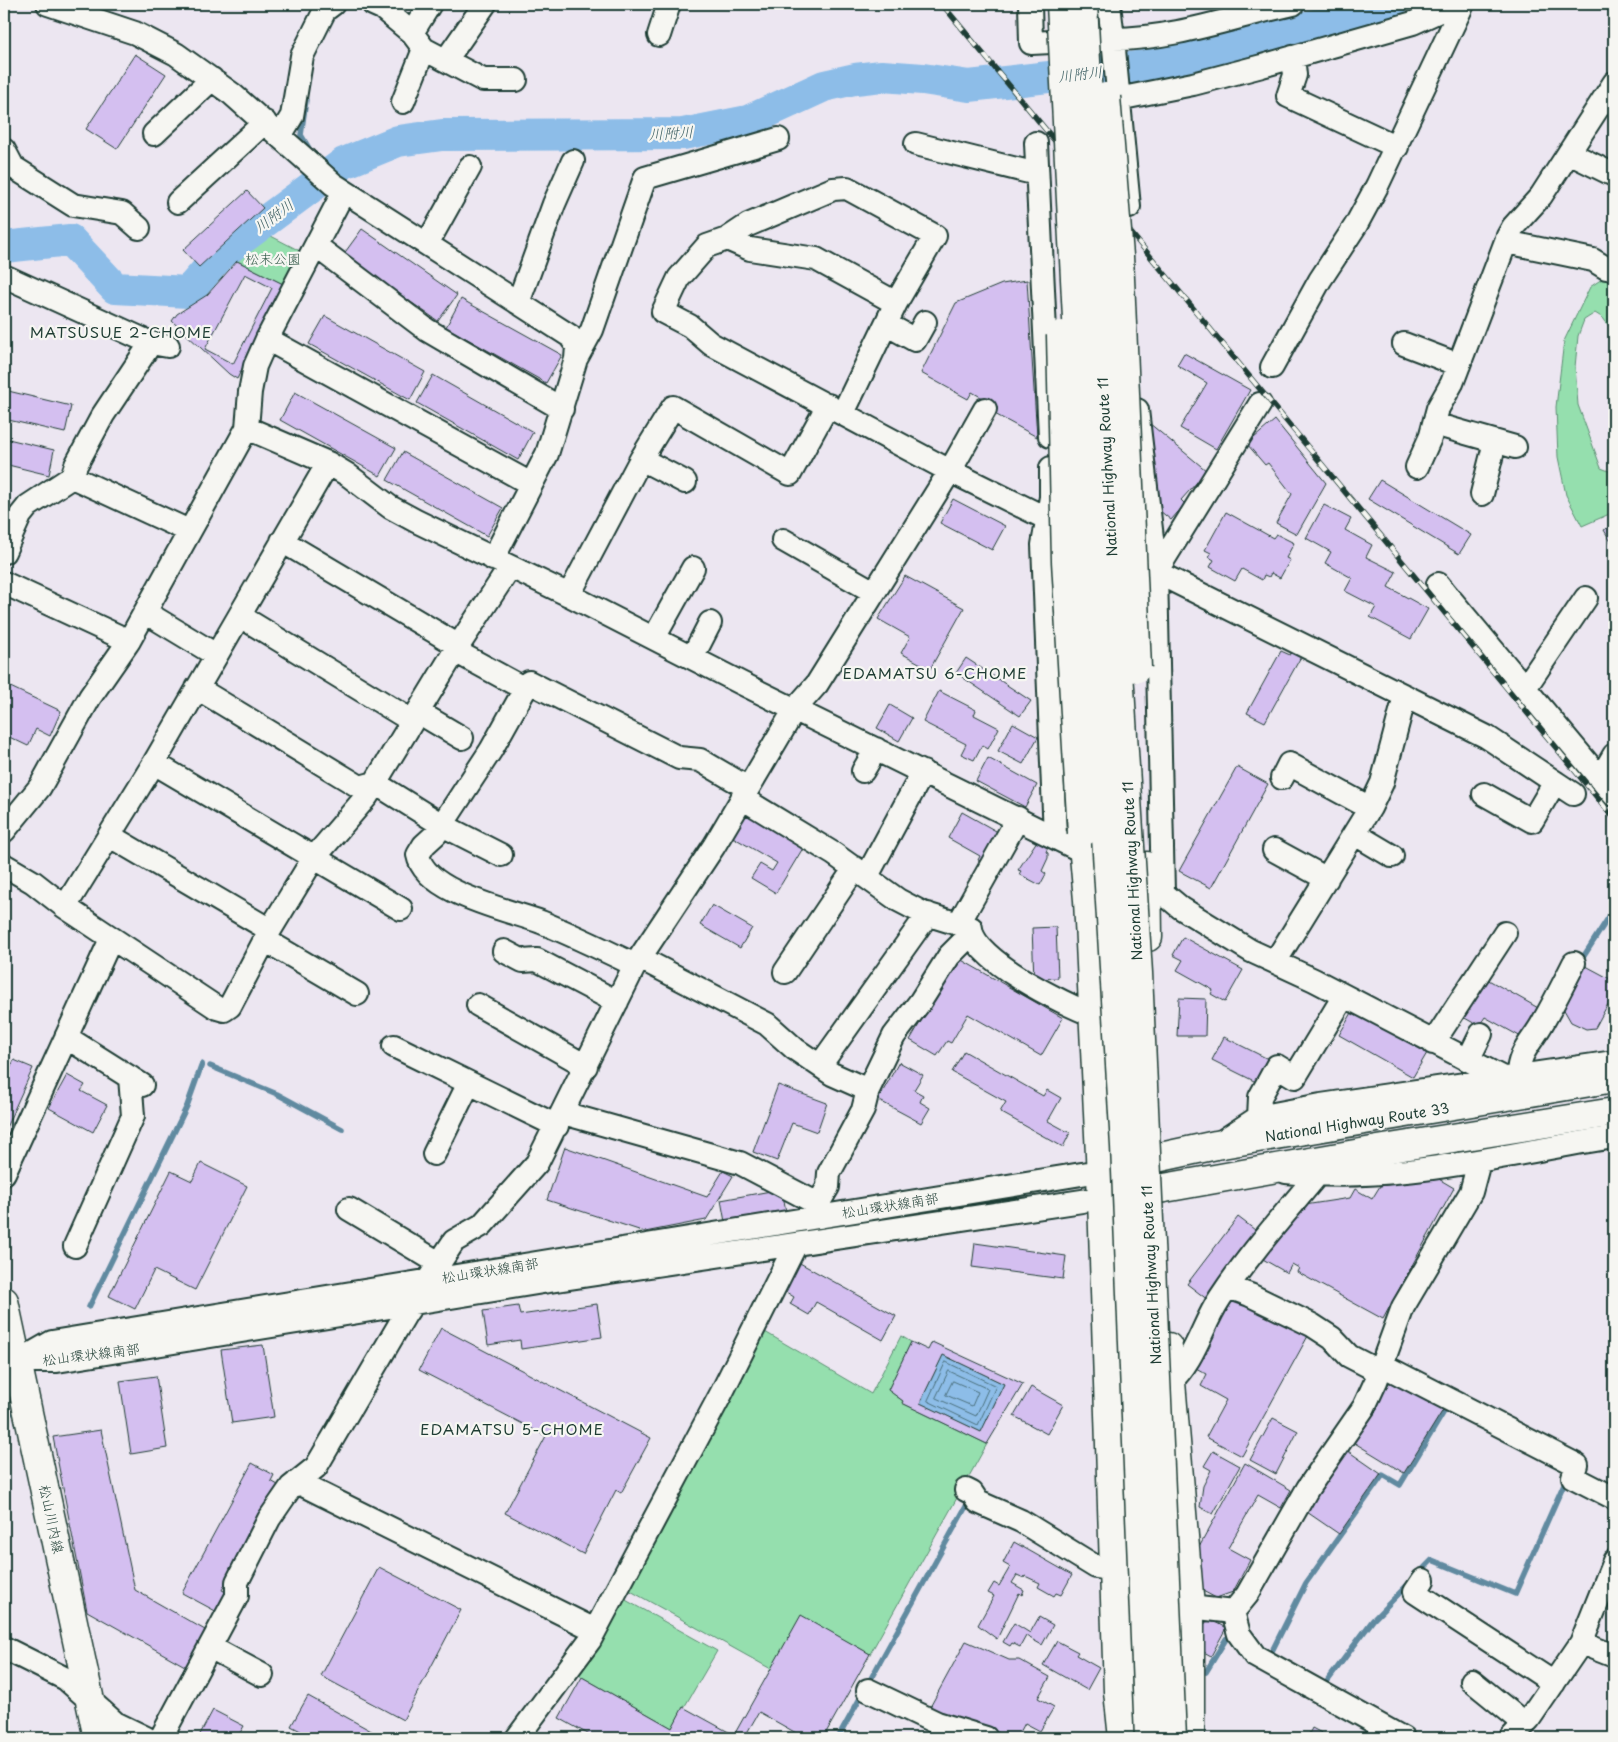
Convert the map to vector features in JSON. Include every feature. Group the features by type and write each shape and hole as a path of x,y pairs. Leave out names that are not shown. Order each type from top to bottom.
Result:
{"main road":[{"path":"1048,4 1054,122 1066,561 1088,900 1102,1198 1118,1691 1123,1738"},
{"name":"National Highway Route 11","path":"1061,4 1091,593 1125,1146 1148,1738"},
{"name":"National Highway Route 11","path":"1082,4 1113,573 1138,973 1172,1738"},
{"name":"National Highway Route 11","path":"1097,4 1120,256 1151,884 1148,987 1156,1157 1170,1382 1190,1607 1190,1738"},
{"name":"National Highway Route 33","path":"1100,1171 1216,1145 1374,1120 1614,1078"},
{"path":"1102,1198 1159,1191 1270,1170 1380,1162 1614,1112"},
{"name":"松山川内線","path":"4,1301 11,1363 98,1738"}],"street":[{"path":"4,865 33,882 111,939 216,1008 224,1010 230,1006 267,935 313,859 367,796 457,649 502,563 531,484 547,454 576,359 577,346 570,336 332,182 273,129 212,79 152,41 71,7 48,4"},
{"path":"403,102 418,41 430,4"},
{"path":"446,60 485,4"},
{"path":"658,35 669,4"},
{"path":"1030,4 1031,43 1113,46 1138,39 1171,35 1254,8 1293,4"},
{"path":"1109,4 1129,207"},
{"path":"1118,97 1193,84 1293,57 1413,22 1456,4"},
{"path":"1272,367 1320,280 1356,225 1397,146 1463,4"},
{"path":"380,5 418,41 446,60 483,80 516,80"},
{"path":"178,202 273,129 293,110 302,56 329,7"},
{"path":"1293,57 1294,75 1288,96 1397,146"},
{"path":"154,134 212,79"},
{"path":"1417,467 1434,424 1438,408 1458,365 1513,227 1532,208 1614,83"},
{"path":"1081,301 1082,270 1088,239 1115,184 1123,136"},
{"path":"576,359 592,330 645,178 778,139"},
{"path":"1036,143 1050,417 1051,496 1042,545 1055,836"},
{"path":"916,144 1038,174"},
{"path":"4,150 14,167 73,205 122,213 139,228"},
{"path":"1569,153 1614,175"},
{"path":"518,303 554,204 573,161"},
{"path":"427,244 470,167"},
{"path":"4,831 40,787 90,696 128,641 145,612 247,428 250,392 255,366 267,339 316,246 332,182"},
{"path":"569,595 641,459 673,407 790,474 836,409 935,236 847,188 833,189 748,225 727,239 707,246 679,278 662,312 690,326 711,344 836,409 950,471 1486,737 1573,794"},
{"path":"727,239 750,249 816,259 896,303"},
{"path":"1506,242 1594,260 1606,268"},
{"path":"316,246 427,330 562,409"},
{"path":"1128,252 1137,410 1156,572 1151,884"},
{"path":"4,277 159,344 103,414 76,465 72,477 28,506 20,516 4,552"},
{"path":"1043,302 1131,300"},
{"path":"886,324 916,340 925,322"},
{"path":"267,339 531,484"},
{"path":"1404,344 1458,365"},
{"path":"1156,572 1260,404"},
{"path":"160,1738 237,1596 237,1582 269,1519 291,1487 316,1467 412,1304 454,1241 482,1225 537,1163 560,1120 637,961 714,846 795,709 817,684 950,471 984,409"},
{"path":"1434,424 1505,444 1481,494"},
{"path":"247,428 328,463 348,475 390,507 692,658 1055,836 1083,842 1151,884 1181,908 1251,951 1344,996 1433,1043 1511,1078"},
{"path":"641,459 684,482"},
{"path":"65,907 154,763 328,463"},
{"path":"72,477 190,532"},
{"path":"282,541 524,689"},
{"path":"785,548 874,592"},
{"path":"654,638 693,568"},
{"path":"4,583 128,641"},
{"path":"1438,584 1607,787"},
{"path":"1525,688 1586,598"},
{"path":"145,612 216,655"},
{"path":"240,616 415,717 462,738"},
{"path":"692,658 710,623"},
{"path":"868,1090 832,1074 821,1064 796,1049 767,1024 637,961 539,922 476,902 428,874 420,863 418,855 442,824 491,750 529,682 679,758 700,760 861,872 898,900 965,930 981,949 1026,982 1064,1004 1093,1015"},
{"path":"197,688 360,787 375,783 442,824 491,843"},
{"path":"1275,962 1370,808 1382,783 1405,696"},
{"path":"864,772 876,749"},
{"path":"1607,787 1614,755"},
{"path":"154,763 313,859 401,909"},
{"path":"1282,778 1289,764 1370,808"},
{"path":"785,972 861,872 923,772"},
{"path":"1484,794 1532,821 1555,782"},
{"path":"394,1046 469,1083 560,1120 740,1163 819,1210 828,1187 829,1173 863,1110 868,1090 894,1036 920,1002 949,956 963,942 965,930 1018,818"},
{"path":"1355,834 1392,856"},
{"path":"110,836 357,994"},
{"path":"1274,851 1327,879"},
{"path":"1088,900 1151,884"},
{"path":"821,1064 928,914"},
{"path":"1433,1043 1506,933"},
{"path":"4,1173 111,939"},
{"path":"504,951 523,961 537,960 617,1002"},
{"path":"1511,1078 1527,1044 1542,1024 1574,964"},
{"path":"1260,1117 1260,1097 1277,1066 1295,1077 1344,996"},
{"path":"492,1006 586,1066"},
{"path":"1468,1060 1481,1034"},
{"path":"66,1037 138,1082 133,1116 75,1246"},
{"path":"1216,1145 1260,1117 1321,1105 1614,1062"},
{"path":"434,1154 469,1083"},
{"path":"1270,1170 1317,1175 1380,1162 1479,1162 1610,1141"},
{"path":"1233,1612 1247,1594 1308,1488 1356,1420 1381,1368 1403,1307 1471,1192 1479,1162"},
{"name":"松山環状線南部","path":"11,1363 52,1342 433,1272 819,1210 1100,1171"},
{"path":"1170,1382 1182,1370 1228,1287 1317,1175"},
{"name":"松山環状線南部","path":"11,1363 57,1361 796,1244 1102,1198"},
{"path":"349,1209 433,1272"},
{"path":"517,1738 595,1630 721,1394 796,1244"},
{"path":"1228,1287 1250,1295 1312,1325 1332,1338 1349,1356 1381,1368 1577,1465 1573,1477 1614,1498"},
{"path":"297,1482 595,1630"},
{"path":"966,1490 972,1493 978,1502 1021,1521 1096,1567 1114,1570"},
{"path":"1472,1682 1518,1731 1581,1643 1614,1561"},
{"path":"1423,1580 1415,1592 1554,1683"},
{"path":"1190,1607 1233,1612"},
{"path":"1233,1612 1239,1634 1255,1656 1403,1738"},
{"path":"1581,1643 1614,1656"},
{"path":"210,1647 262,1675"},
{"path":"4,1648 66,1679 115,1723 146,1738"},
{"path":"868,1690 933,1731 986,1738"}],"green space":[{"name":"松末公園","path":"269,235 300,251 283,284 237,261"},
{"path":"1614,271 1614,333 1603,318 1595,313 1584,320 1578,336 1575,367 1578,405 1601,468 1614,473 1614,512 1582,526 1566,495 1558,457 1556,407 1564,341 1590,287"},
{"path":"765,1332 871,1394 901,1336 911,1342 888,1390 903,1401 902,1403 987,1444 870,1654 801,1616 771,1669 627,1589"},
{"path":"622,1598 717,1651 672,1728 575,1673"}],"water":[{"path":"943,1355 1004,1384 981,1432 920,1403"}],"building":[{"path":"135,54 166,74 117,149 86,129"},
{"path":"247,191 263,208 199,267 183,250"},
{"path":"362,229 457,295 438,321 343,255"},
{"path":"237,261 283,284 237,379 229,374 172,321 177,314 207,295"},
{"path":"245,274 272,288 233,364 205,349"},
{"path":"1027,280 1037,437 993,413 997,406 972,392 968,399 921,373 956,303 1002,284"},
{"path":"461,299 562,355 546,383 446,327"},
{"path":"325,316 425,372 410,400 309,344"},
{"path":"1184,353 1250,390 1216,449 1180,428 1207,383 1177,365"},
{"path":"433,375 533,432 518,460 417,403"},
{"path":"4,390 71,406 65,433 4,419"},
{"path":"295,392 396,448 380,476 280,420"},
{"path":"1275,420 1326,483 1297,534 1276,523 1292,494 1268,463 1265,465 1247,444"},
{"path":"1149,423 1207,471 1181,500 1185,504 1171,520 1154,506"},
{"path":"4,438 54,450 49,475 4,464"},
{"path":"403,452 503,508 487,536 387,480"},
{"path":"1380,480 1471,535 1459,554 1368,499"},
{"path":"953,499 1005,526 992,550 940,523"},
{"path":"1324,505 1351,519 1345,530 1372,545 1366,557 1396,572 1388,587 1428,609 1411,639 1370,617 1376,607 1345,591 1352,578 1325,563 1331,552 1306,538"},
{"path":"1226,512 1273,538 1276,534 1294,543 1286,558 1290,560 1280,578 1271,573 1269,577 1264,575 1262,580 1242,569 1235,581 1210,567 1214,560 1209,557 1211,553 1205,550"},
{"path":"1614,524 1614,547 1604,530"},
{"path":"905,576 964,608 930,669 901,653 910,637 878,619"},
{"path":"1294,648 1303,653 1265,722 1247,713 1281,651 1290,655"},
{"path":"966,658 1031,701 1020,716 956,673"},
{"path":"4,684 61,711 50,736 36,729 28,746 5,735 4,737"},
{"path":"939,691 976,710 974,715 999,728 988,749 982,745 974,760 961,754 966,744 923,722"},
{"path":"890,705 912,718 899,741 877,728"},
{"path":"1013,723 1038,737 1023,764 998,751"},
{"path":"988,758 1037,785 1025,807 976,781"},
{"path":"1237,767 1268,784 1211,888 1179,871"},
{"path":"962,812 1005,836 989,866 978,860 980,856 948,838"},
{"path":"745,813 803,848 776,893 751,878 760,864 772,871 777,863 731,836"},
{"path":"1037,841 1048,847 1046,852 1048,853 1048,858 1042,871 1046,874 1040,885 1019,874 1021,871 1018,870"},
{"path":"712,905 752,928 740,948 700,925"},
{"path":"1056,927 1058,978 1034,979 1032,928"},
{"path":"1183,937 1243,970 1225,1002 1211,994 1213,990 1177,970 1183,960 1173,955"},
{"path":"958,958 1063,1018 1041,1056 968,1014 951,1043 947,1041 937,1056 910,1040"},
{"path":"1586,966 1614,981 1614,993 1595,1028 1586,1029 1571,1022 1563,1008"},
{"path":"1485,978 1540,1009 1523,1038 1485,1017 1479,1026 1463,1017"},
{"path":"1179,998 1206,999 1205,1036 1177,1036"},
{"path":"1353,1011 1427,1053 1413,1077 1339,1035"},
{"path":"1224,1037 1272,1061 1260,1084 1212,1060"},
{"path":"964,1051 1043,1096 1047,1090 1061,1098 1048,1121 1070,1133 1063,1147 1000,1112 1006,1102 952,1072"},
{"path":"14,1060 33,1068 4,1132 4,1082"},
{"path":"899,1062 923,1075 914,1090 923,1095 920,1102 930,1108 921,1123 878,1100"},
{"path":"67,1075 85,1085 81,1091 107,1105 93,1132 49,1108"},
{"path":"778,1085 827,1103 817,1132 792,1123 777,1161 753,1152"},
{"path":"565,1147 707,1197 723,1171 733,1176 706,1220 645,1232 547,1200"},
{"path":"201,1163 247,1186 195,1290 154,1270 135,1309 109,1296 171,1171 192,1181"},
{"path":"1437,1178 1454,1188 1383,1319 1297,1272 1299,1268 1292,1264 1287,1273 1261,1258 1298,1206 1350,1198 1355,1189 1372,1199 1380,1186"},
{"path":"782,1189 786,1212 725,1222 721,1200"},
{"path":"1238,1217 1259,1233 1208,1300 1187,1284"},
{"path":"975,1243 1066,1256 1063,1279 972,1267"},
{"path":"798,1262 896,1316 883,1340 816,1302 809,1315 790,1304 794,1297 783,1290"},
{"path":"1234,1295 1308,1336 1242,1456 1206,1437 1226,1400 1201,1386 1207,1374 1194,1367"},
{"path":"597,1304 602,1337 521,1349 520,1340 488,1345 483,1311 518,1306 520,1315"},
{"path":"441,1328 651,1438 621,1493 616,1490 583,1554 505,1513 546,1436 419,1370"},
{"path":"911,1342 928,1350 932,1342 1023,1384 987,1444 902,1403 903,1401 888,1390","holes":["943,1355 1004,1384 981,1432 920,1403"]},
{"path":"263,1345 274,1417 232,1423 221,1350"},
{"path":"156,1376 167,1448 131,1454 120,1381"},
{"path":"1392,1378 1443,1410 1404,1473 1353,1442"},
{"path":"1031,1387 1063,1405 1047,1434 1014,1416"},
{"path":"1273,1418 1298,1431 1276,1474 1250,1460"},
{"path":"101,1430 135,1590 212,1634 192,1670 87,1611 53,1437"},
{"path":"1345,1449 1381,1474 1339,1534 1304,1510"},
{"path":"1213,1451 1240,1466 1213,1514 1200,1507 1203,1486 1211,1470 1204,1466"},
{"path":"252,1463 274,1475 271,1481 278,1485 222,1590 232,1595 221,1614 182,1593"},
{"path":"1245,1463 1291,1490 1281,1508 1258,1495 1228,1548 1250,1560 1233,1592 1216,1598 1201,1590 1197,1551"},
{"path":"1014,1542 1072,1575 1061,1595 1056,1593 1054,1596 1038,1587 1040,1583 1025,1576 1024,1578 1017,1575 1012,1583 1024,1590 1022,1595 1019,1593 997,1639 978,1625 994,1596 988,1593 994,1583 999,1586 1010,1567 1003,1563"},
{"path":"379,1567 461,1610 403,1720 321,1676"},
{"path":"801,1615 870,1654 823,1738 805,1738 759,1712 744,1738 595,1738 559,1718 582,1677 672,1728 683,1707 734,1735"},
{"path":"1039,1617 1053,1625 1042,1645 1026,1636 1020,1647 1012,1643 1010,1646 1003,1642 1014,1623 1030,1633"},
{"path":"1213,1621 1226,1628 1211,1656 1204,1652 1203,1627 1206,1622"},
{"path":"966,1641 1009,1660 1019,1660 1050,1677 1038,1698 1054,1707 1040,1731 1025,1723 1017,1738 1002,1738 984,1728 929,1709"},
{"path":"1057,1641 1078,1652 1076,1655 1099,1668 1087,1690 1043,1665"},
{"path":"308,1696 384,1738 314,1738 291,1726"},
{"path":"213,1710 244,1726 237,1738 198,1738"},
{"path":"1312,1728 1331,1738 1307,1738"}],"waterway":[{"name":"川附川","path":"4,247 70,240 115,288 188,292 221,254 344,163 398,141 442,135 683,134 748,121 824,86 855,79 882,76 923,79 969,86 1146,66 1373,11 1392,4"},
{"path":"306,100 301,135 310,150"},
{"path":"1580,962 1614,909"},
{"path":"89,1307 187,1106 202,1064"},
{"path":"210,1066 277,1094 342,1129"},
{"path":"1448,1405 1571,1468 1515,1594 1432,1560 1373,1620 1323,1687 1269,1657 1306,1583 1383,1475 1400,1485 1448,1405"},
{"path":"4,1426 10,1414"},
{"path":"838,1738 969,1501"},
{"path":"1206,1672 1226,1639"}],"railway":[{"path":"942,4 1614,818"}],"district":[{"name":"MATSUSUE 2-CHOME","path":"121,331"},
{"name":"EDAMATSU 6-CHOME","path":"935,672"},
{"name":"EDAMATSU 5-CHOME","path":"512,1428"}]}
